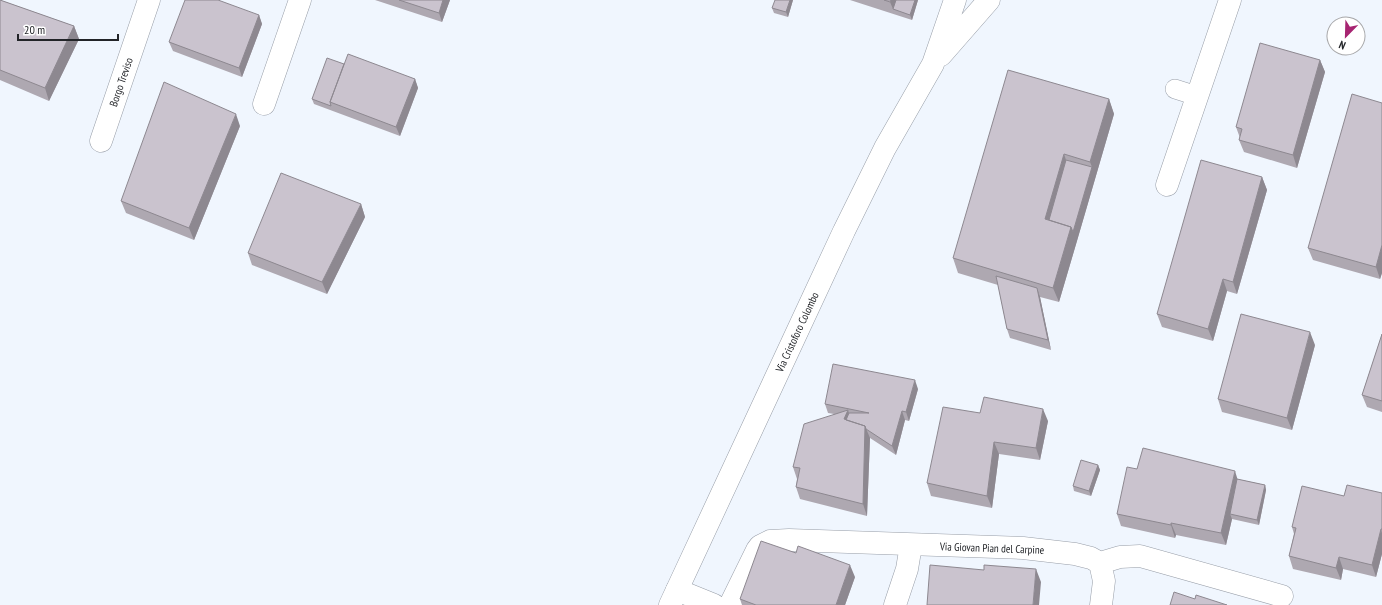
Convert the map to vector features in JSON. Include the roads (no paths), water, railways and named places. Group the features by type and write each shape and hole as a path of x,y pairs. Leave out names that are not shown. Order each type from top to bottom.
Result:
{"street":[{"name":"Borgo Treviso","path":"101,141 149,0"},
{"path":"264,104 300,0"},
{"name":"Via Cristoforo Colombo","path":"674,597 844,231 885,148 933,64 955,0"},
{"name":"Via Cristoforo Colombo","path":"933,64 989,0"},
{"path":"1167,185 1230,0"},
{"name":"Via Giovan Pian del Carpine","path":"730,605 757,550 760,546 770,541 812,540 1056,550 1084,556 1100,564"},
{"path":"895,605 907,569 911,545"},
{"path":"1101,605 1104,581 1100,564 1120,557 1140,556 1282,596"},
{"path":"674,597 714,605"}],"lane":[{"path":"1175,89 1197,96"}]}
